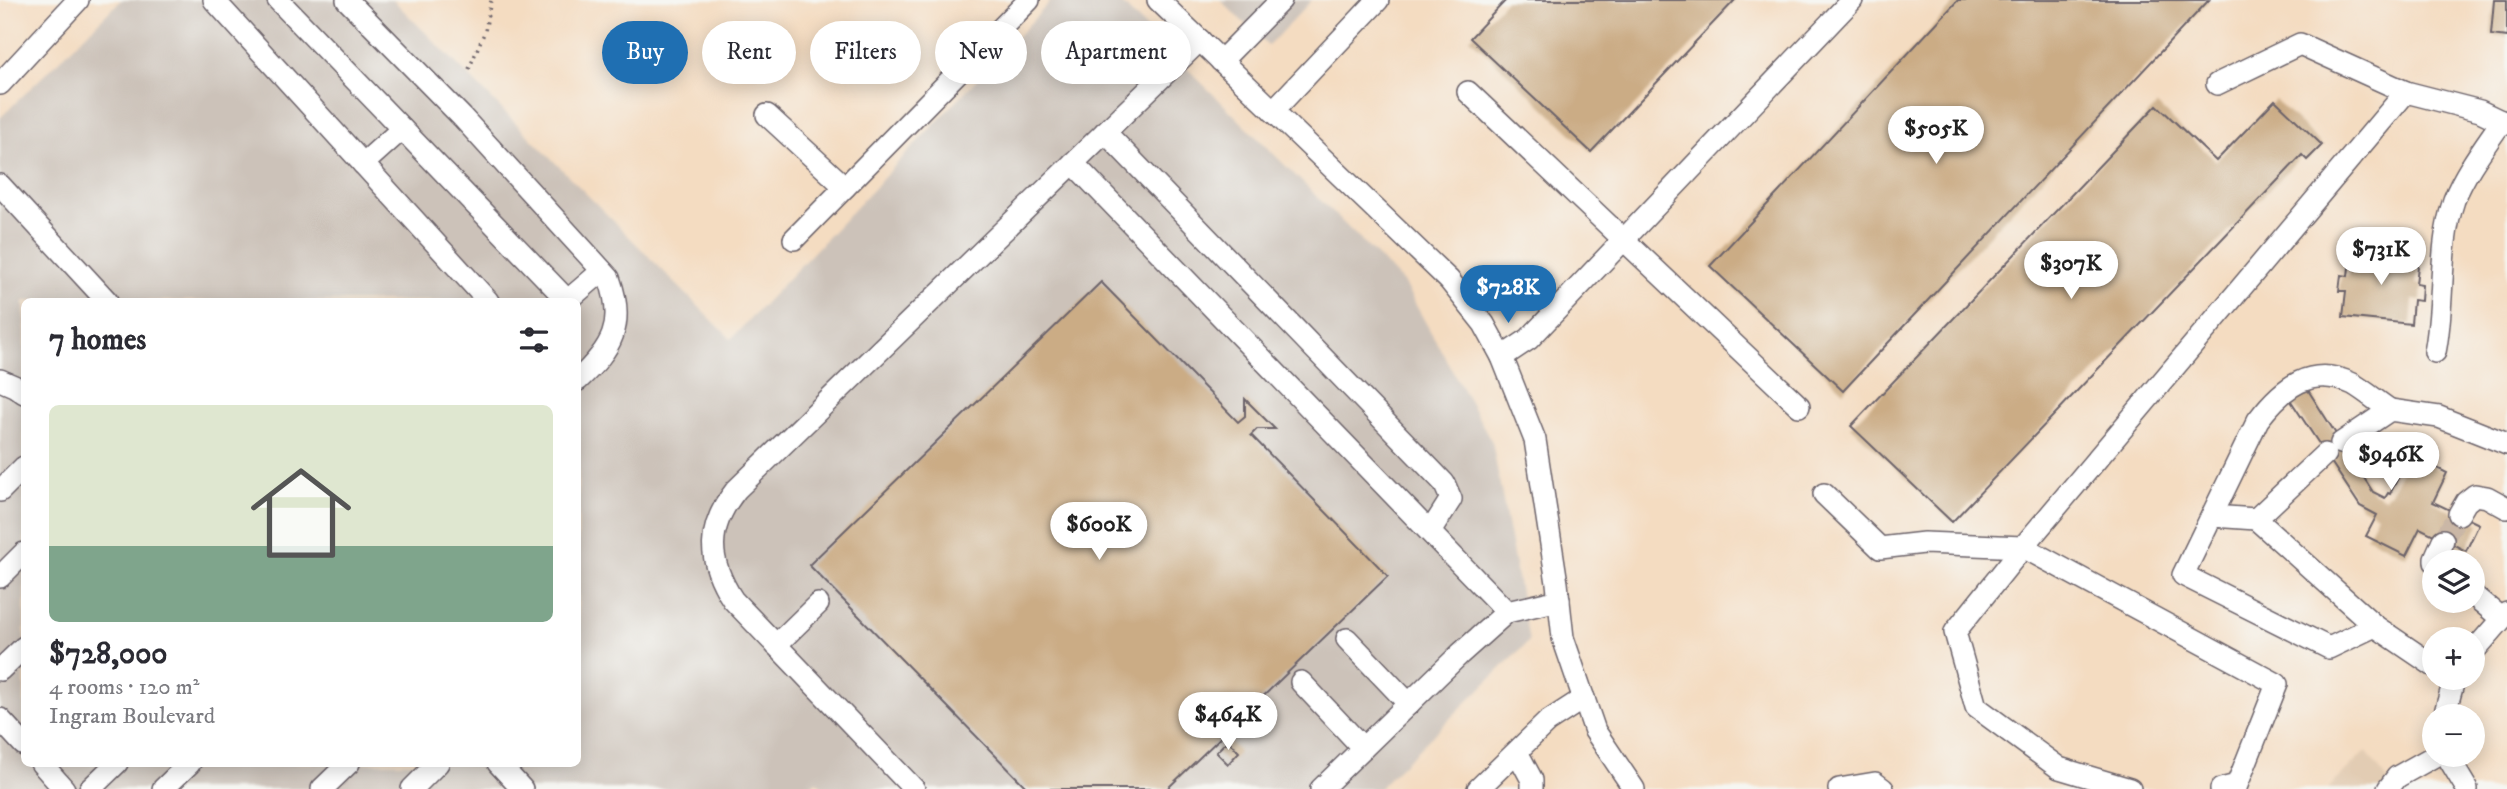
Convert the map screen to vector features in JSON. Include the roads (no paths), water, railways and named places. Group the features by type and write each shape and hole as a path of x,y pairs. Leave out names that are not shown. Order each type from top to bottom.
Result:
{"street":[{"path":"0,84 78,0"},
{"path":"214,0 485,298"},
{"path":"278,0 565,298"},
{"path":"347,0 463,117 609,278 615,296 616,325 608,349 581,377"},
{"path":"794,239 1029,0"},
{"path":"1158,0 1449,280 1484,324 1502,357 1535,440 1563,638 1595,731 1634,789"},
{"path":"1273,111 1378,0"},
{"path":"1502,357 1529,339 1852,0"},
{"path":"1221,61 1273,3"},
{"path":"914,789 733,600 718,575 714,562 716,524 727,502 746,480 1200,40"},
{"path":"2217,84 2300,44 2406,92 2480,111 2504,122 2473,163 2454,201 2447,236 2440,328 2435,352"},
{"path":"1468,92 1799,406"},
{"path":"2130,789 2059,768 1976,707 1955,632 2023,547 2406,92"},
{"path":"767,115 845,187"},
{"path":"363,164 402,129"},
{"path":"1105,132 1444,483 1451,499 1430,532"},
{"path":"1073,163 1507,612"},
{"path":"0,185 104,298"},
{"path":"571,298 602,271"},
{"path":"2375,626 2329,648 2183,575 2258,420 2274,399 2301,380 2328,376 2353,385 2390,410 2439,417 2507,444"},
{"path":"0,380 21,391"},
{"path":"2256,519 2333,448 2390,410"},
{"path":"0,491 21,470"},
{"path":"1824,494 1880,548 1924,543 2023,547 2277,684 2237,785 2221,789"},
{"path":"2459,514 2474,495 2487,497 2507,508"},
{"path":"2213,516 2256,519 2375,626 2422,658"},
{"path":"2439,550 2443,540"},
{"path":"0,577 21,556"},
{"path":"1321,789 1507,612 1559,600"},
{"path":"2485,603 2504,616 2485,638"},
{"path":"776,645 818,604"},
{"path":"1347,639 1409,704"},
{"path":"0,670 21,650"},
{"path":"1301,682 1363,748"},
{"path":"1478,789 1547,722 1584,698"},
{"path":"0,719 21,742"},
{"path":"1517,752 1532,780 1532,789"},
{"path":"2388,789 2397,777 2422,763"},
{"path":"45,767 64,789"},
{"path":"90,789 113,767"},
{"path":"163,789 186,767"},
{"path":"321,789 345,767"},
{"path":"412,789 435,767"},
{"path":"501,767 518,787"},
{"path":"2454,767 2467,789"},
{"path":"1839,789 1875,783 1882,789"}],"tunnel":[{"path":"2443,540 2459,514"}]}
